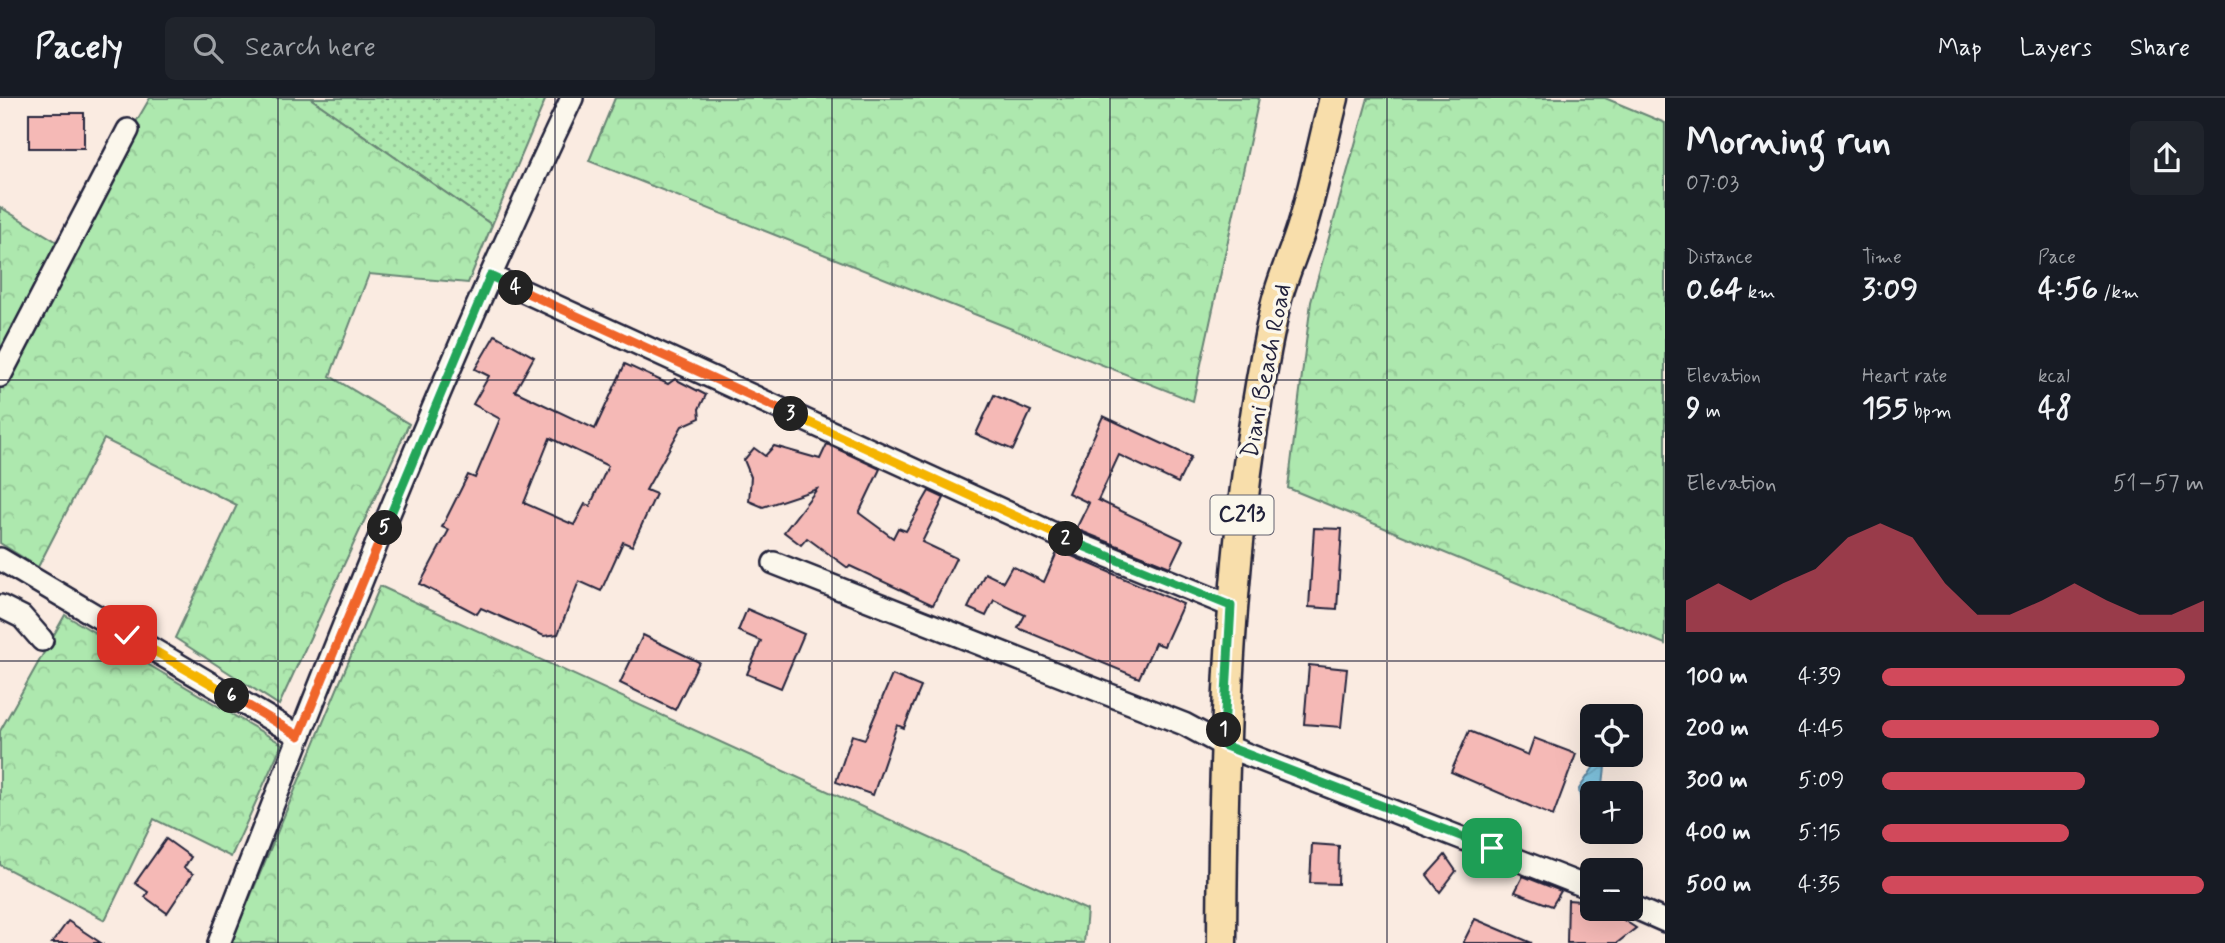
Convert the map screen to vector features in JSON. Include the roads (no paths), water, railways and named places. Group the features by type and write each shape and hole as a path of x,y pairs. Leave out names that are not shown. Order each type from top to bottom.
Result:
{"main road":[{"name":"Diani Beach Road","path":"1222,943 1223,745 1231,606 1256,402 1276,303 1304,218 1334,98"}],"street":[{"path":"219,943 299,736 490,276 572,98"},
{"path":"0,376 128,130"},
{"path":"490,276 1061,537 1231,606"},
{"path":"0,559 299,736"},
{"path":"774,563 1184,724 1223,745 1580,884"},
{"path":"22,617 40,584"},
{"path":"0,606 22,617 42,640"},
{"path":"1643,911 1665,921"}],"water":[{"path":"1594,767 1605,767 1603,781 1584,781"}]}
